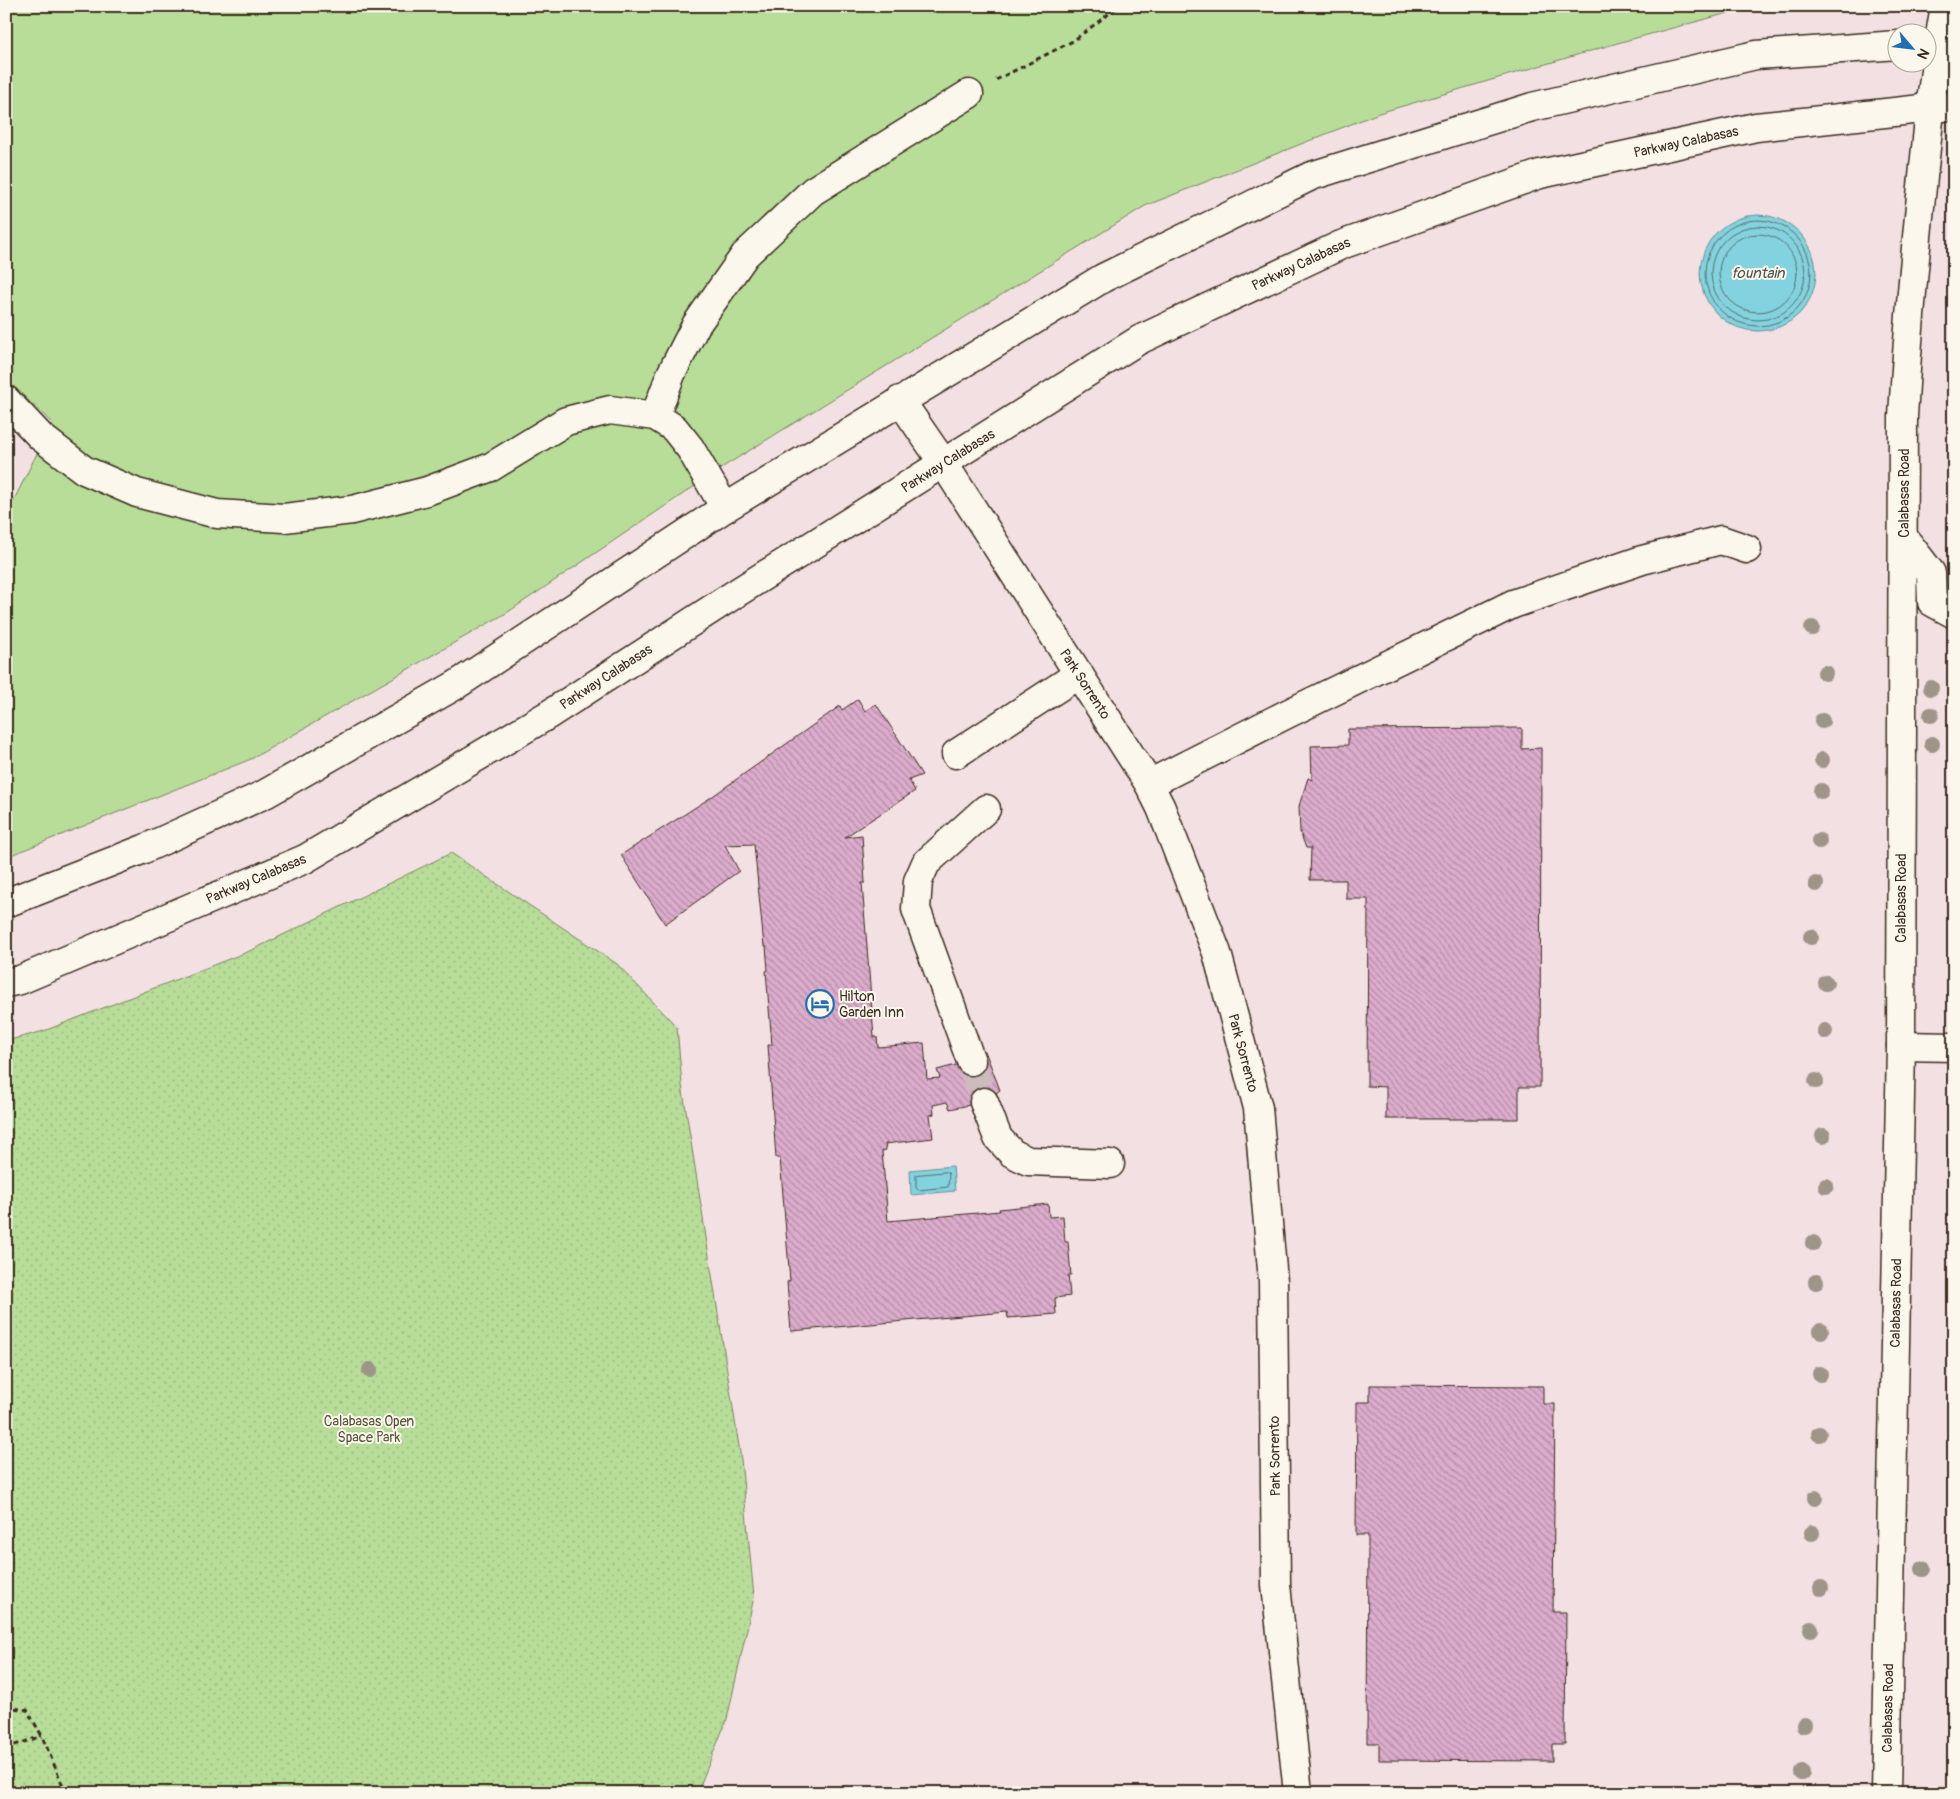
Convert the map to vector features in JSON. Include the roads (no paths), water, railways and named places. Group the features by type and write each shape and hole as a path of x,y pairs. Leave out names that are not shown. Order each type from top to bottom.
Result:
{"street":[{"name":"Calabasas Road","path":"1886,1793 1900,1046 1904,417 1907,340 1942,107 1940,42 1945,6"},
{"path":"6,903 144,849 265,794 456,685 725,508 1103,278 1311,176 1532,107 1756,55 1888,46"},
{"path":"655,416 671,374 696,325 746,255 813,191 969,94"},
{"name":"Parkway Calabasas","path":"6,983 20,980 305,859 548,715 738,592 1139,340 1341,245 1540,174 1756,127 1942,107"},
{"path":"6,400 41,437 84,470 137,493 217,514 284,518 352,510 427,491 491,467 566,421 610,410 655,416 674,428 690,448 725,508"},
{"name":"Park Sorrento","path":"900,400 944,464 1149,784 1161,808 1217,953 1258,1108 1272,1281 1276,1585 1298,1793"},
{"path":"1904,538 1931,573 1932,602 1954,614"},
{"path":"1149,784 1286,714 1513,604 1642,560 1721,540 1747,549"},
{"path":"956,754 1079,674"},
{"path":"971,1061 916,909 918,881 926,863 986,809"},
{"path":"1900,1046 1954,1047"},
{"path":"984,1102 998,1138 1012,1153 1028,1161 1110,1164"}],"water":[{"name":"fountain","path":"1758,215 1780,219 1799,232 1812,251 1816,273 1812,295 1799,314 1780,327 1758,331 1736,327 1717,314 1704,295 1700,273 1704,251 1717,232 1736,219"},
{"path":"953,1166 955,1191 911,1195 910,1170"}],"tunnel":[{"path":"971,1061 984,1102"}],"place":[{"name":"Hilton Garden Inn","path":"820,1004"}],"park label":[{"name":"Calabasas Open Space Park","path":"369,1429"}]}
